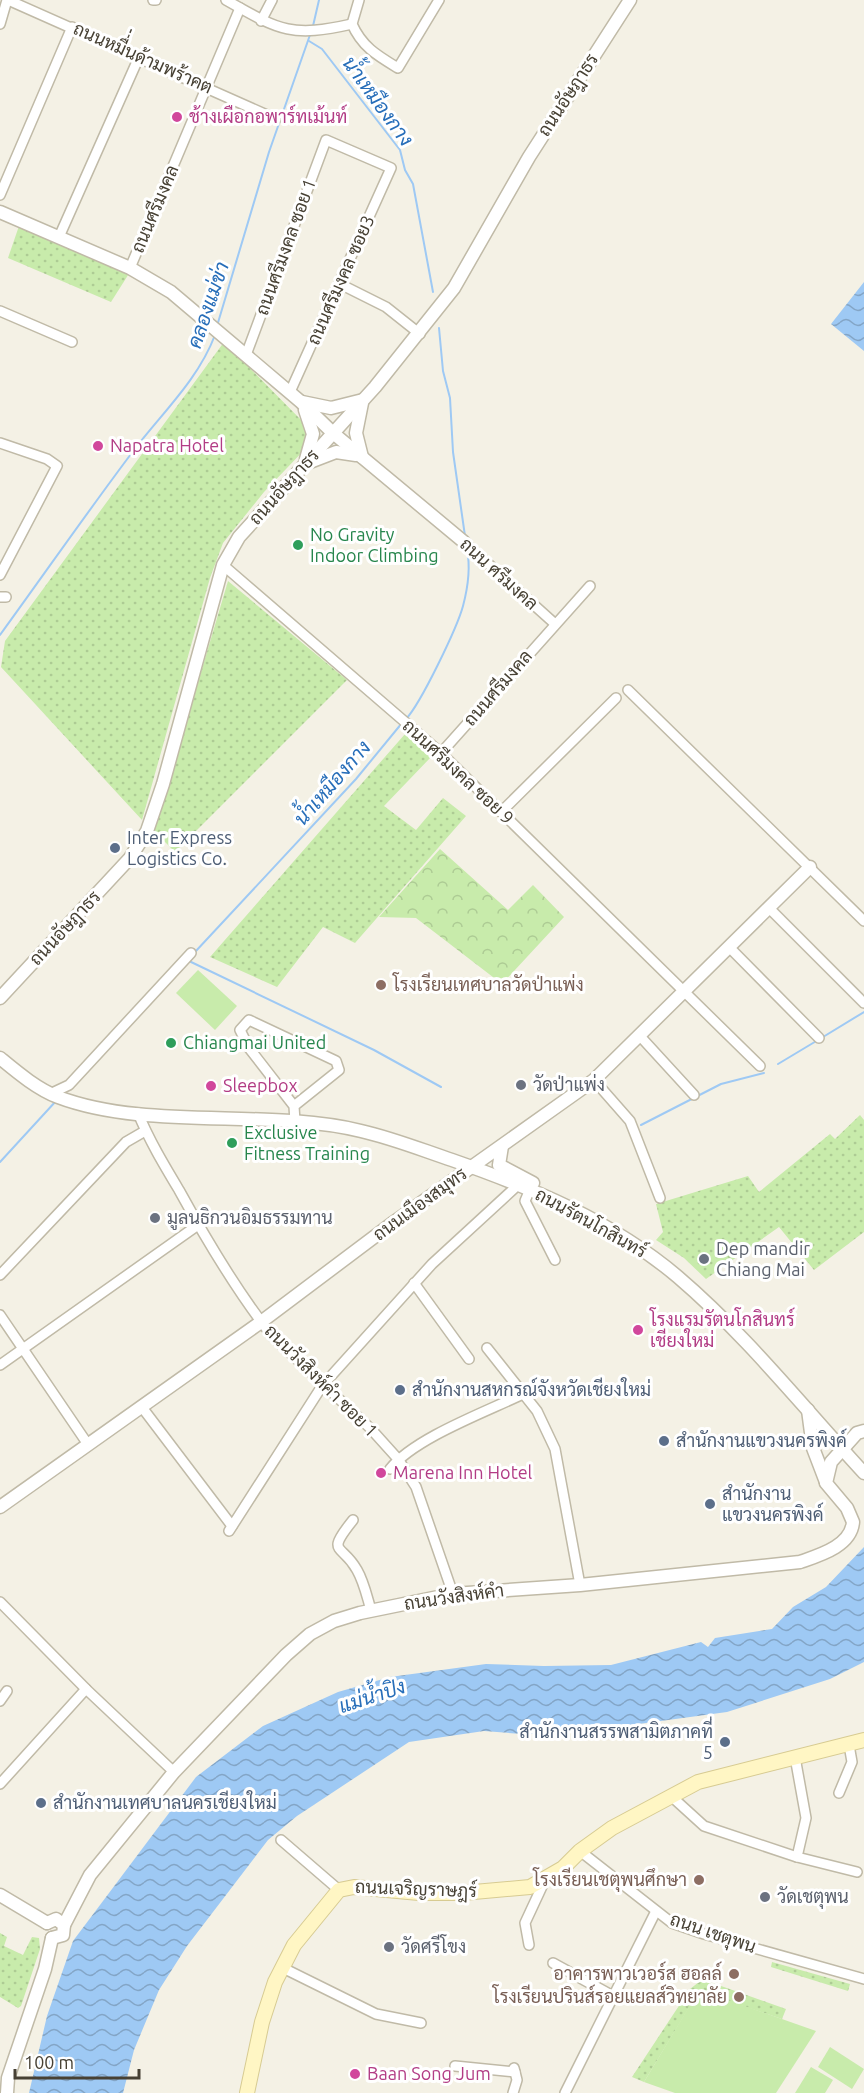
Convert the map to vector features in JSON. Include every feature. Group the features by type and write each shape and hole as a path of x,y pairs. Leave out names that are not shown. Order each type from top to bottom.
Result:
{"main road":[{"name":"ถนนเจริญราษฎร์","path":"248,2093 262,2022 281,1967 308,1925 339,1890 354,1887 419,1893 463,1893 523,1888 545,1880 563,1868 580,1851 612,1828 698,1782 864,1740"}],"street":[{"path":"0,24 8,0"},
{"name":"ถนนหมื่่นด้ามพร้าคต","path":"8,0 207,86 276,119"},
{"path":"226,0 261,21 285,30 318,32 352,24"},
{"path":"261,21 272,0"},
{"path":"359,0 352,24 368,49 398,68 439,0"},
{"name":"ถนนอัษฎาธร","path":"0,998 130,858 143,839 163,784 223,565 239,537 420,334 454,288 529,157 630,0"},
{"name":"ถนนศรีมงคล","path":"240,8 130,268 171,292 210,323 290,392 333,433"},
{"path":"0,195 72,27"},
{"path":"59,237 140,57"},
{"name":"ถนนศรีมงคล ซอย 1","path":"246,355 326,140 391,168"},
{"name":"ถนนศรีมงคล ซอย3","path":"290,392 391,168"},
{"path":"0,212 130,268"},
{"path":"340,284 386,307 420,334"},
{"path":"0,311 72,342"},
{"path":"301,402 331,408 363,400 356,433 362,458"},
{"path":"301,402 312,426 313,434 304,465"},
{"name":"ถนน ศรีมงคล","path":"333,433 477,553 554,623"},
{"path":"0,443 47,459 57,466 0,575"},
{"path":"304,465 336,452 346,452 362,458"},
{"name":"ถนนศรีมงคล ซอย 9","path":"223,565 441,753 760,1066"},
{"name":"ถนนศรีมงคล","path":"441,753 554,623 590,586"},
{"path":"628,690 864,921"},
{"path":"501,812 616,698"},
{"name":"ถนนเมืองสมุทร","path":"0,1506 261,1322 594,1080 810,867"},
{"path":"768,908 864,1004"},
{"path":"729,947 819,1038"},
{"path":"54,1095 69,1085 191,953"},
{"path":"294,1106 339,1070 336,1061 249,1020 240,1029 249,1048 294,1106 295,1122"},
{"path":"639,1035 694,1095"},
{"path":"0,1050 12,1069"},
{"name":"ถนนรัตนโกสินทร์","path":"0,1058 12,1069 54,1095 89,1105 138,1113 295,1122 362,1131 472,1167 558,1200 651,1255 679,1277 808,1410 864,1473"},
{"path":"594,1080 630,1120 660,1198"},
{"name":"ถนนวังสิงห์คำ ซอย 1","path":"138,1113 145,1131 198,1225 261,1322 322,1386 371,1429 398,1459 416,1487 453,1594"},
{"path":"0,1275 126,1142 145,1131"},
{"path":"502,1146 498,1160 502,1168 528,1179 558,1200"},
{"path":"525,1186 525,1201 555,1260"},
{"path":"141,1406 230,1528 322,1386 414,1283 525,1186"},
{"path":"0,1365 198,1225"},
{"path":"414,1283 469,1359"},
{"path":"0,1315 87,1443"},
{"path":"487,1348 537,1411 560,1466 564,1505 580,1585"},
{"path":"390,1469 398,1459 444,1431 525,1393"},
{"path":"808,1410 813,1448 826,1483"},
{"path":"826,1483 828,1467 857,1433 864,1431"},
{"name":"ถนนวังสิงห์คำ","path":"64,1925 90,1875 174,1772 266,1675 310,1634 334,1621 453,1594 580,1585 800,1562 822,1554 849,1535 853,1522 847,1508 826,1483"},
{"path":"353,1520 338,1539 338,1545 340,1551 357,1570 371,1611"},
{"path":"0,1602 86,1689 174,1772"},
{"path":"0,1784 86,1689"},
{"path":"0,1701 7,1691"},
{"path":"839,1793 852,1762 849,1744"},
{"path":"795,1757 806,1818 797,1857"},
{"path":"671,1796 704,1826 797,1857 857,1872"},
{"path":"281,1839 339,1890"},
{"name":"ถนน เชตุพน","path":"580,1851 672,1923 864,1979"},
{"path":"529,1945 525,1923 545,1880"},
{"path":"0,1895 47,1923"},
{"path":"565,2093 656,1911"},
{"path":"47,1923 56,1919 64,1925 63,1935 52,1938"},
{"path":"47,1923 46,1933 52,1938"},
{"path":"7,2093 8,2078 45,1969 52,1938"},
{"path":"553,1963 613,1996"},
{"path":"281,1967 376,2014 421,2023"},
{"path":"455,2066 515,2070 517,2080 513,2093"}],"green space":[{"path":"20,223 130,272 111,302 8,258"},
{"path":"224,342 309,428 309,445 264,492 223,543 210,578 142,820 1,667 5,641"},
{"path":"228,581 347,680 175,852 154,831"},
{"path":"405,734 431,757 384,806 416,830 443,798 466,816 355,943 323,927 277,987 210,957"},
{"path":"440,849 508,910 533,885 564,917 502,984 416,918 379,917"},
{"path":"198,970 237,1006 215,1030 176,993"},
{"path":"860,1115 864,1120 864,1232 814,1270 779,1227 706,1279 684,1258 656,1240 663,1232 656,1204 748,1176 759,1192 830,1134 835,1139"},
{"path":"0,1933 7,1937 4,1946 23,1955 32,1937 39,1938 40,1949 21,2006 18,2008 0,1997"},
{"path":"772,1962 850,1984 848,1991 771,1967"},
{"path":"707,1981 786,2009 782,2019 699,1991 644,2082 632,2077 690,1989 699,1982"},
{"path":"699,1990 816,2031 776,2093 675,2093 644,2082"},
{"path":"830,2047 864,2069 852,2089 818,2067"},
{"path":"811,2067 833,2080 825,2093 795,2093"}],"water":[{"path":"864,282 864,351 831,324"},
{"name":"แม่น้ำปิง","path":"864,1547 864,1662 830,1679 727,1712 587,1731 522,1734 484,1731 409,1742 297,1816 268,1840 187,1946 159,1990 134,2050 123,2093 29,2093 47,2016 73,1941 196,1777 263,1726 338,1692 390,1677 486,1664 611,1665 701,1642 708,1647 715,1638 772,1629 793,1607 826,1587"}],"waterway":[{"name":"คลองแม่ข่า","path":"313,26 319,0"},
{"name":"คลองแม่ข่า","path":"217,326 269,152 311,32"},
{"name":"น้ำเหมืองกาง","path":"309,41 322,49 400,150 405,170 413,184 433,292"},
{"name":"น้ำเหมืองกาง","path":"439,328 443,371 450,398 453,452 465,536"},
{"name":"คลองแม่ข่า","path":"0,635 117,473 179,396 199,367 215,335"},
{"name":"น้ำเหมืองกาง","path":"406,719 429,682 459,617 468,578 467,550"},
{"name":"น้ำเหมืองกาง","path":"195,952 356,779 402,723"},
{"path":"189,961 374,1050 441,1087"},
{"path":"823,1037 864,1012"},
{"path":"778,1064 818,1040"},
{"path":"641,1125 721,1084 764,1073"},
{"name":"น้ำเหมืองกาง","path":"0,1162 56,1101"}],"place":[{"name":"ช้างเผือกอพาร์ทเม้นท์","path":"177,117"},
{"name":"Napatra Hotel","path":"98,446"},
{"name":"No Gravity Indoor Climbing","path":"298,545"},
{"name":"Inter Express Logistics Co.","path":"115,848"},
{"name":"โรงเรียนเทศบาลวัดป่าแพ่ง","path":"381,985"},
{"name":"Chiangmai United","path":"171,1043"},
{"name":"วัดป่าแพ่ง","path":"521,1085"},
{"name":"Sleepbox","path":"211,1086"},
{"name":"Exclusive Fitness Training","path":"232,1143"},
{"name":"มูลนธิกวนอิมธรรมทาน","path":"155,1218"},
{"name":"Dep mandir Chiang Mai","path":"704,1259"},
{"name":"โรงแรมรัตนโกสินทร์ เชียงใหม่","path":"638,1330"},
{"name":"สำนักงานสหกรณ์จังหวัดเชียงใหม่","path":"400,1390"},
{"name":"สำนักงานแขวงนครพิงค์","path":"664,1441"},
{"name":"Marena Inn Hotel","path":"381,1473"},
{"name":"สำนักงาน แขวงนครพิงค์","path":"710,1504"},
{"name":"สำนักงานสรรพสามิตภาคที่ 5","path":"725,1742"},
{"name":"สำนักงานเทศบาลนครเชียงใหม่","path":"41,1803"},
{"name":"โรงเรียนเชตุพนศึกษา","path":"699,1880"},
{"name":"วัดเชตุพน","path":"765,1897"},
{"name":"วัดศรีโขง","path":"389,1947"},
{"name":"อาคารพาวเวอร์ส ฮอลล์","path":"734,1974"},
{"name":"โรงเรียนปรินส์รอยแยลส์วิทยาลัย","path":"739,1997"},
{"name":"Baan Song Jum","path":"355,2074"}]}
